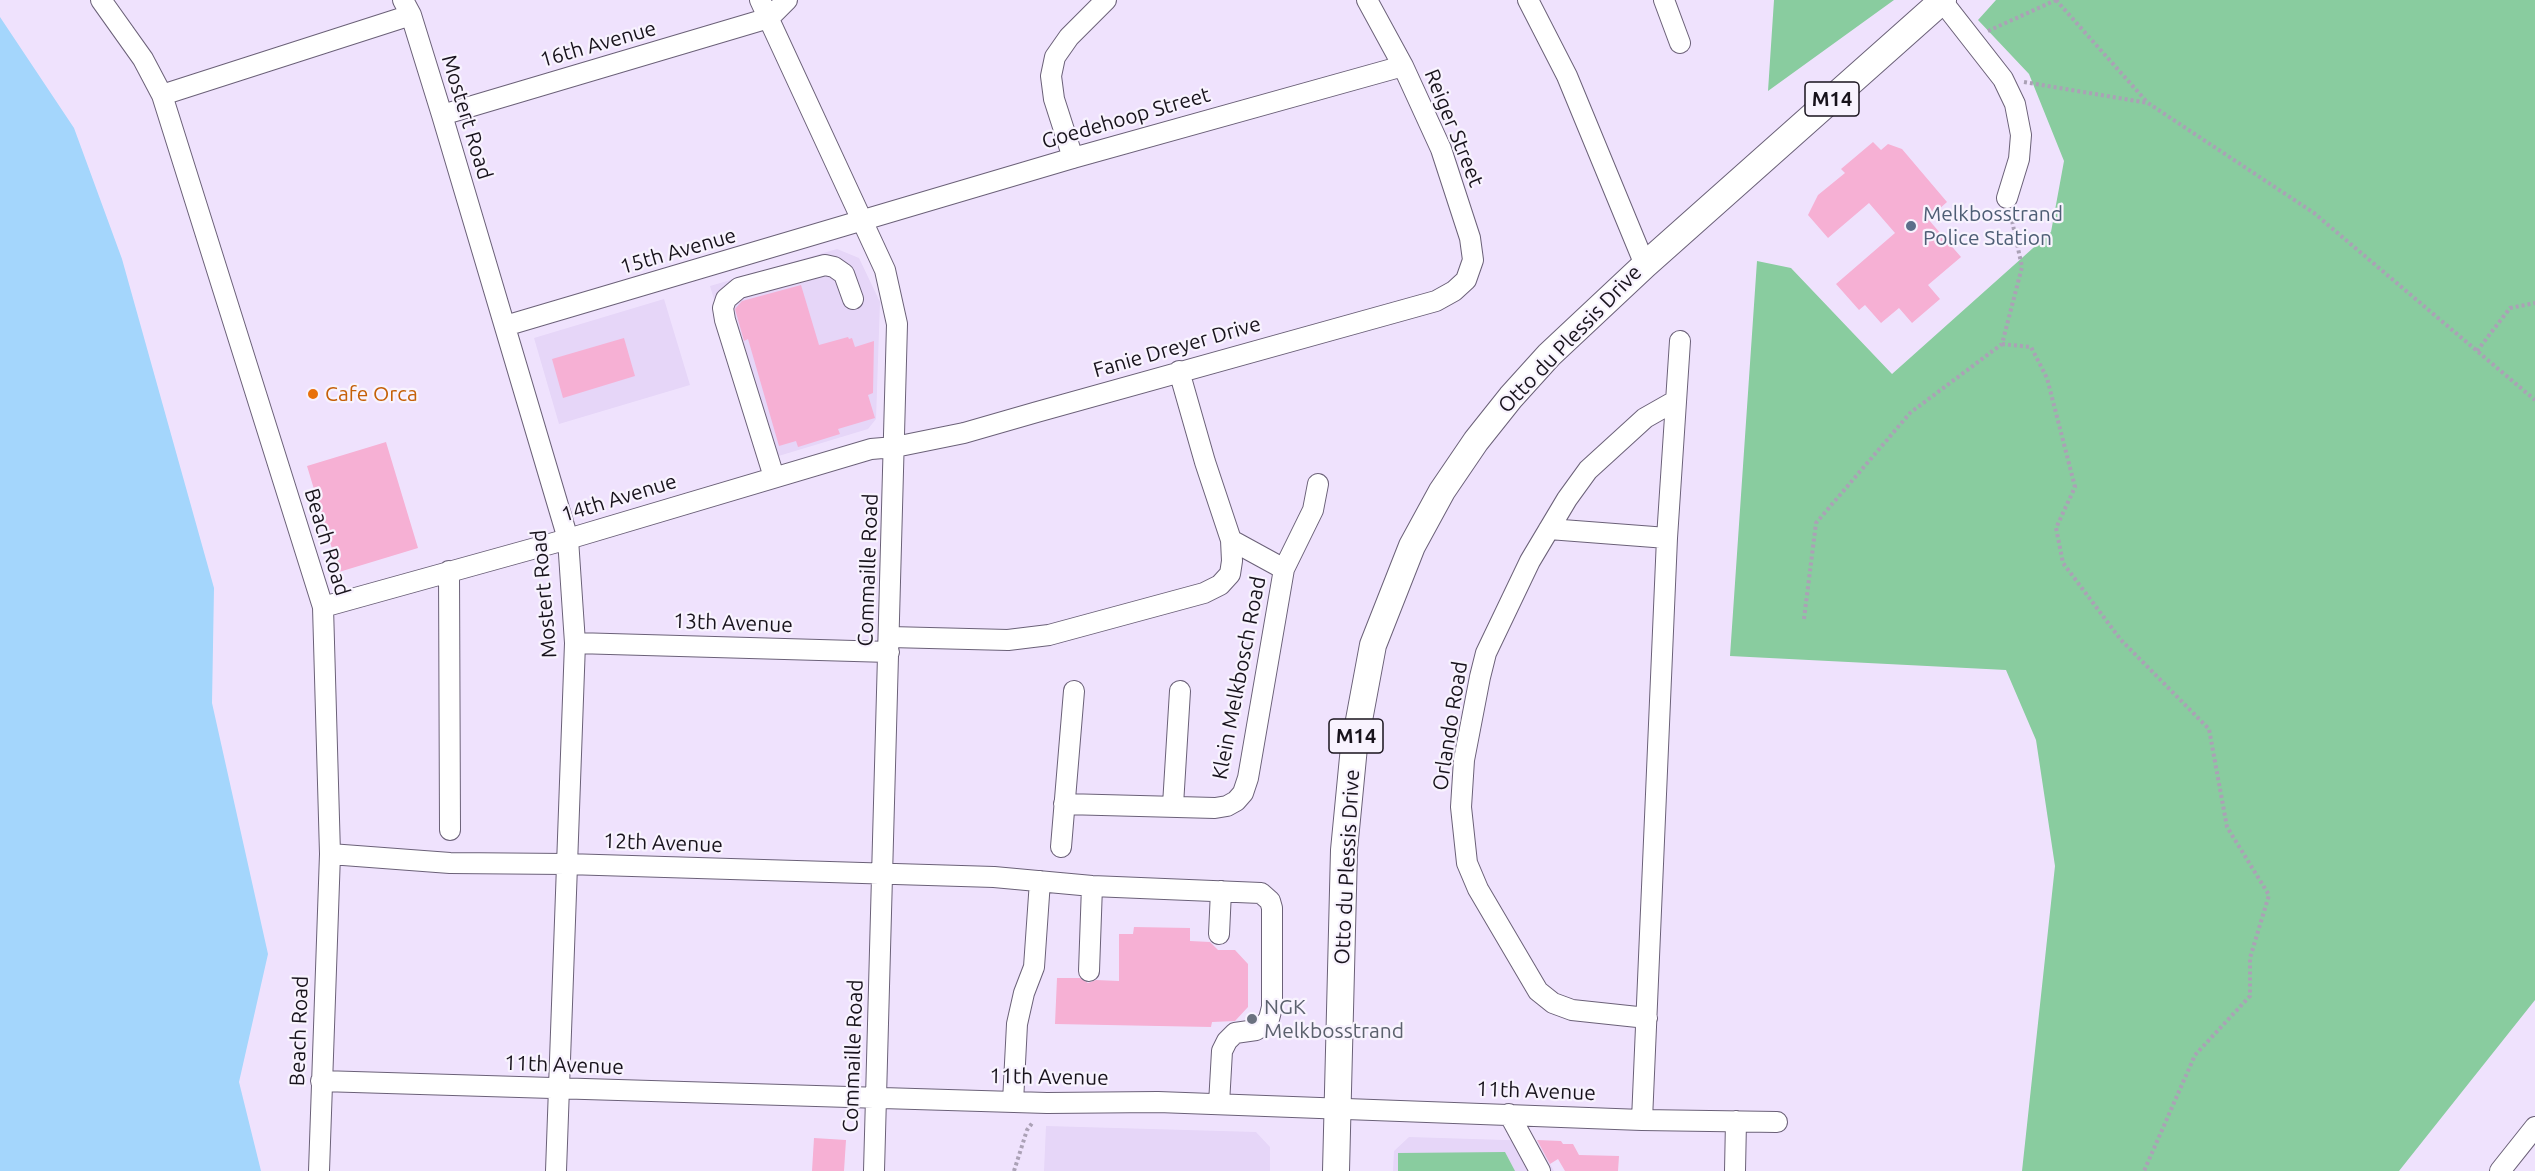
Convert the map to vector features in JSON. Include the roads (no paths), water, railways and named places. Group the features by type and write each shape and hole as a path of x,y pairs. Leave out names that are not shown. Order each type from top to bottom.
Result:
{"main road":[{"name":"M14","path":"1645,266 1942,0"},
{"name":"Otto du Plessis Drive","path":"1336,1171 1344,850 1354,747 1373,645 1412,546 1442,491 1476,441 1549,355 1645,266"}],"street":[{"name":"Beach Road","path":"101,0 143,59 162,95 323,607 330,854 319,1171"},
{"name":"Commaille Road","path":"760,0 885,270 897,324 874,1171"},
{"path":"769,18 787,0"},
{"path":"1073,158 1054,99 1051,76 1055,57 1069,38 1106,0"},
{"name":"Reiger Street","path":"1367,0 1402,66 1441,149 1470,238 1473,260 1466,280"},
{"name":"Otto du Plessis Drive","path":"1528,0 1567,76 1645,266"},
{"path":"1664,0 1680,43"},
{"path":"1942,0 2003,79 2015,104 2021,135 2019,159 2007,198"},
{"path":"162,95 407,8"},
{"name":"Mostert Road","path":"407,8 442,115 568,539 575,643 556,1171"},
{"name":"16th Avenue","path":"442,115 769,18"},
{"name":"Goedehoop Street","path":"864,221 1073,158 1402,66"},
{"name":"15th Avenue","path":"505,326 864,221"},
{"path":"774,477 726,320 723,308 726,299 739,288 825,266 839,269 844,274 853,299"},
{"name":"Fanie Dreyer Drive","path":"895,447 964,433 1179,371 1436,301 1454,291 1466,280"},
{"path":"1642,1120 1667,538 1680,341"},
{"path":"1179,371 1205,462 1231,540"},
{"name":"Orlando Road","path":"1647,1018 1572,1010 1553,1003 1538,991 1478,889 1467,863 1462,795 1464,760 1486,653 1530,561 1588,470 1645,418 1675,401"},
{"name":"14th Avenue","path":"323,607 568,539 871,448 895,447"},
{"name":"Klein Melkbosch Road","path":"1064,804 1173,805 1215,808 1227,806 1243,793 1248,778 1284,569 1313,510 1318,484"},
{"path":"1549,529 1667,538"},
{"name":"Klein Melkbosch Road","path":"1231,540 1284,569"},
{"name":"13th Avenue","path":"575,643 889,644 1008,640 1049,635 1204,593 1220,585 1230,574 1231,540"},
{"path":"449,572 450,830"},
{"path":"1061,847 1074,691"},
{"path":"1173,805 1180,691"},
{"name":"12th Avenue","path":"330,854 450,863 566,864 994,877 1092,886 1256,891 1270,901 1272,908 1272,1007 1269,1019 1264,1025 1256,1030 1235,1033 1227,1041 1222,1051 1219,1104"},
{"path":"1013,1102 1017,1024 1024,993 1034,967 1040,881"},
{"path":"1089,971 1092,886"},
{"path":"1219,934 1221,891"},
{"name":"11th Avenue","path":"321,1081 1047,1103 1158,1102 1642,1120 1777,1122"},
{"path":"1509,1114 1540,1171"},
{"path":"1735,1171 1736,1121"},
{"path":"2500,1171 2535,1127"}],"water":[{"path":"0,17 74,128 122,259 214,588 212,703 268,954 239,1082 261,1171 0,1171"}],"place":[{"name":"Melkbosstrand Police Station","path":"1911,226"},
{"name":"Cafe Orca","path":"313,394"},
{"name":"NGK Melkbosstrand","path":"1252,1019"}]}
